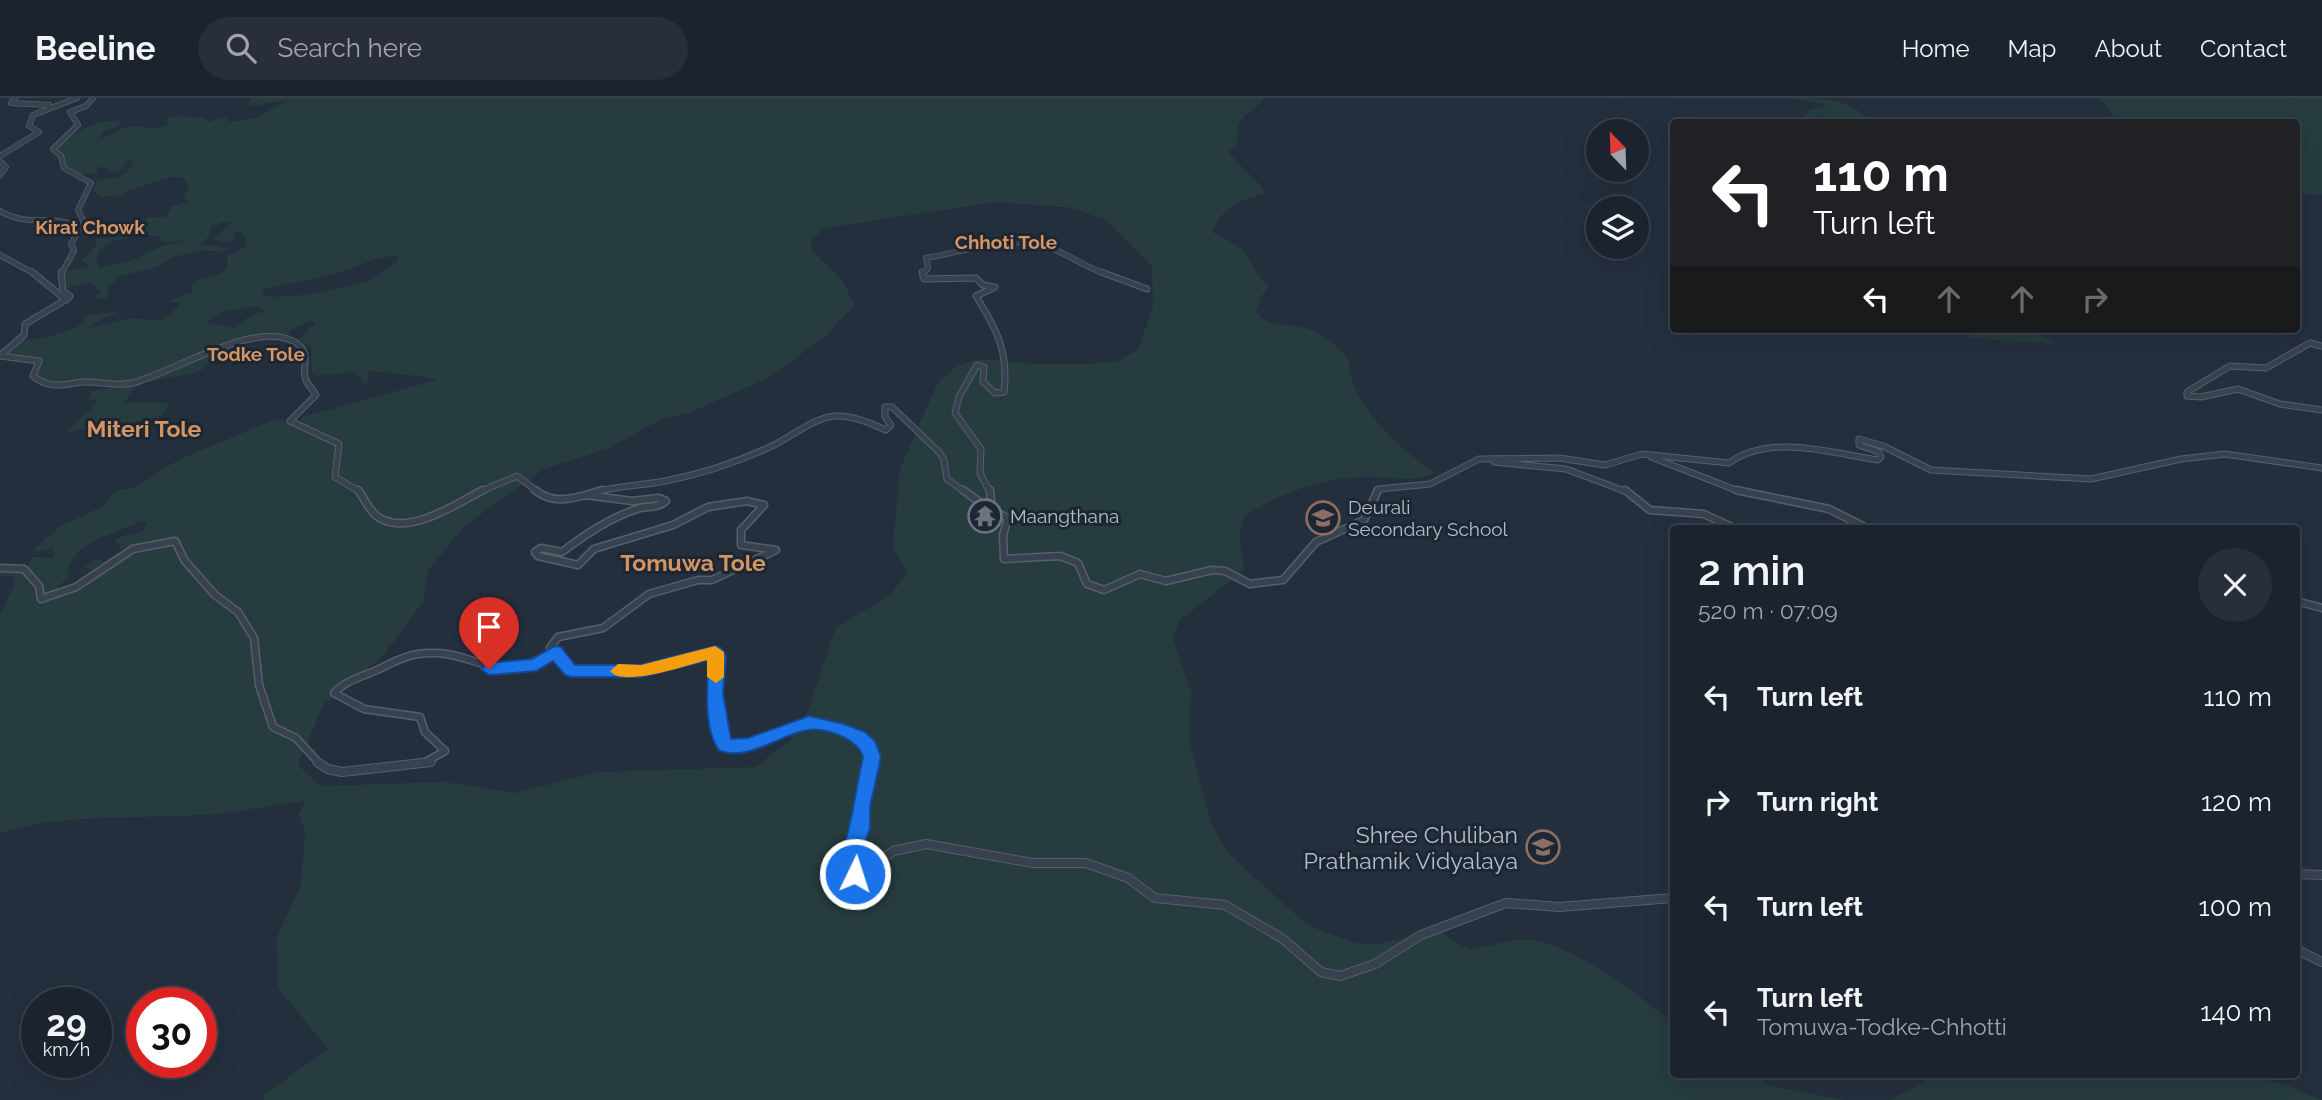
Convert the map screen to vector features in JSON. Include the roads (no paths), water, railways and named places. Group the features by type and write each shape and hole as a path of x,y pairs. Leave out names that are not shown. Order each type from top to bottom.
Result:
{"street":[{"path":"15,98 10,103 61,104"},
{"path":"0,156 39,132 29,126 33,115 77,98"},
{"path":"99,98 92,99 70,112 78,125 53,149 61,156 64,168 91,183 78,210 84,222 72,244 74,251 61,273 62,291 70,296 25,324 24,335 0,356 39,361 33,376 44,386 65,387 90,382 106,386 134,383 259,337 276,336 296,343 303,353 306,378 316,394 290,421 303,425 316,438 339,444 341,451 334,469 335,477 358,490 372,513 389,523 405,523 448,509 517,476 545,498 568,500 624,484 640,485 666,481 729,464 772,446 824,418 837,416 862,420 886,430 891,425 886,417 885,407 892,407 939,452 944,460 947,480 992,511 1008,518 1003,535 1004,559 1060,556 1078,564 1087,584 1104,590 1140,574 1166,581 1212,570 1225,571 1250,584 1283,580 1316,542 1364,520 1379,489 1430,484 1479,459 1559,458 1605,465 1642,454 1729,463 1745,451 1765,446 1878,460 1881,457 1879,452 1859,445 1859,439 1883,446 1931,470 1944,471 2091,479 2181,459 2225,454 2322,468"},
{"path":"0,161 6,167 0,175"},
{"path":"0,211 18,222 65,220 80,228"},
{"path":"992,511 990,491 979,473 981,449 955,413 959,397 977,365 984,367 983,382 995,393 1004,392 1007,366 996,328 976,296 995,287 983,285 976,278 923,279 922,272 928,268 926,258 977,250 1001,242 1050,247 1078,264 1147,289"},
{"path":"0,256 14,259 26,271 52,285 61,299 67,299"},
{"path":"2322,346 2310,343 2266,369 2230,366 2187,392 2187,396 2201,397 2238,389 2280,404 2322,410"},
{"path":"1642,454 1759,497 1839,511 1854,516 1864,525"},
{"path":"1479,459 1566,469 1622,488 1650,510 1704,514 1728,525"},
{"path":"586,495 632,501 659,498 666,501 660,506 641,508 593,529 562,552 541,548 535,552 538,556 578,565 594,549 674,525 708,508 747,501 764,505 741,530 741,545 776,550 712,580 698,580 649,593 603,628 580,635 558,637 550,643 550,648 571,671 577,672 641,671 715,652 718,656 715,694 722,742 726,746 748,745 809,723 858,737 869,746 872,757 861,807 859,836 849,860 855,874 862,877 893,851 926,844 1033,863 1086,863 1128,878 1154,898 1225,905 1283,939 1321,972 1340,976 1375,964 1421,935 1506,903 1559,907 1670,898"},
{"path":"0,568 24,569 39,586 41,598 56,598 75,589 129,551 175,541 185,561 215,595 238,612 254,638 259,685 273,727 296,738 314,760 328,769 342,772 394,765 411,766 430,762 445,751 425,732 420,717 363,709 334,693 343,682 377,671 391,662 425,652 466,660 489,669 536,664 555,652"},
{"path":"2300,602 2322,608"},
{"path":"2300,874 2322,875"},
{"path":"2300,951 2322,962"}],"place":[{"name":"Maangthana","path":"985,516"},
{"name":"Deurali Secondary School","path":"1323,518"},
{"name":"Shree Chuliban Prathamik Vidyalaya","path":"1543,847"}],"district":[{"name":"Kirat Chowk","path":"90,227"},
{"name":"Chhoti Tole","path":"1006,242"},
{"name":"Todke Tole","path":"256,354"},
{"name":"Miteri Tole","path":"144,428"},
{"name":"Tomuwa Tole","path":"693,562"}]}
